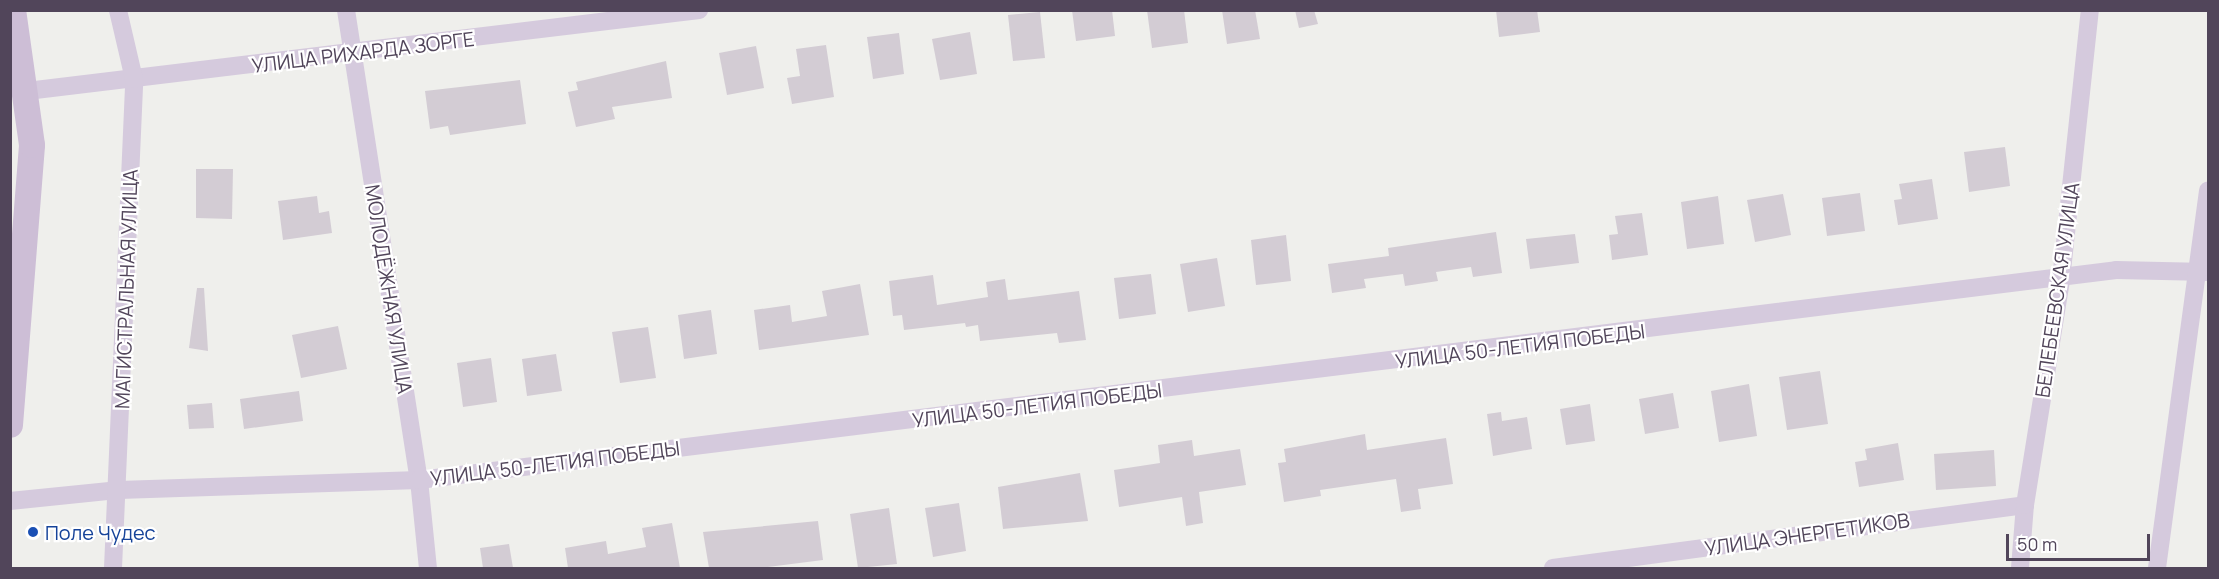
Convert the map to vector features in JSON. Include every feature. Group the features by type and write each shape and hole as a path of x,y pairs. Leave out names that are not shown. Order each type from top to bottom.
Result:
{"main road":[{"path":"10,425 32,145 27,92 13,10"}],"street":[{"name":"МАГИСТРАЛЬНАЯ УЛИЦА","path":"113,568 119,490 134,79 118,10"},
{"name":"МОЛОДЁЖНАЯ УЛИЦА","path":"346,10 351,54 419,480 429,568"},
{"name":"УЛИЦА РИХАРДА ЗОРГЕ","path":"27,92 699,10"},
{"name":"БЕЛЕБЕЕВСКАЯ УЛИЦА","path":"2020,568 2025,505 2061,280 2090,10"},
{"path":"2157,568 2204,272 2208,190"},
{"name":"УЛИЦА 50-ЛЕТИЯ ПОБЕДЫ","path":"10,501 119,490 419,480 2061,280 2115,270 2204,272"},
{"name":"УЛИЦА ЭНЕРГЕТИКОВ","path":"1553,568 2025,505"}],"building":[{"path":"1072,10 1112,10 1115,36 1076,41"},
{"path":"1147,10 1184,10 1188,43 1152,48"},
{"path":"1222,10 1255,10 1260,39 1227,44"},
{"path":"1295,10 1314,10 1318,24 1299,28"},
{"path":"1496,10 1537,10 1540,32 1499,37"},
{"path":"1040,12 1045,58 1013,61 1008,15"},
{"path":"970,32 977,74 940,80 932,39"},
{"path":"899,33 904,74 873,79 867,37"},
{"path":"826,45 834,97 792,104 787,78 800,76 796,49"},
{"path":"756,46 764,88 727,95 719,53"},
{"path":"666,61 672,98 612,107 615,119 576,127 568,92 578,90 576,82"},
{"path":"520,80 526,124 450,135 448,126 430,129 425,91"},
{"path":"2005,147 2010,186 1969,192 1964,152"},
{"path":"196,169 233,169 232,219 196,218"},
{"path":"1932,179 1938,219 1898,225 1894,200 1902,199 1899,184"},
{"path":"1860,193 1865,231 1827,236 1822,198"},
{"path":"1783,194 1791,235 1755,242 1747,200"},
{"path":"317,196 319,213 329,211 332,233 283,240 278,201"},
{"path":"1718,196 1724,244 1687,249 1681,202"},
{"path":"1642,213 1648,255 1612,260 1609,235 1618,234 1615,216"},
{"path":"1496,232 1502,273 1473,277 1471,267 1436,272 1438,281 1405,286 1403,274 1364,279 1366,288 1332,293 1328,264 1389,256 1388,248"},
{"path":"1575,234 1579,263 1530,269 1526,239"},
{"path":"1286,235 1291,281 1256,285 1251,240"},
{"path":"1217,258 1225,306 1188,312 1180,264"},
{"path":"1151,274 1156,314 1119,319 1114,278"},
{"path":"933,275 937,305 988,297 986,282 1005,279 1008,300 1079,291 1086,340 1059,343 1057,333 980,341 978,325 966,327 965,323 904,330 902,315 893,316 889,281"},
{"path":"860,284 869,335 759,350 754,310 790,305 792,322 827,316 822,291"},
{"path":"197,288 204,288 208,351 189,348"},
{"path":"711,310 717,354 684,359 678,315"},
{"path":"338,326 347,369 301,378 292,335"},
{"path":"648,327 656,378 620,383 612,332"},
{"path":"556,354 562,391 527,396 522,359"},
{"path":"491,358 497,402 463,407 457,363"},
{"path":"1820,371 1828,424 1787,430 1779,377"},
{"path":"1749,384 1757,436 1719,442 1711,391"},
{"path":"299,391 303,421 244,429 240,399"},
{"path":"1673,393 1679,428 1645,434 1639,399"},
{"path":"212,403 214,428 189,429 187,405"},
{"path":"1590,404 1595,441 1566,445 1560,409"},
{"path":"1501,412 1502,421 1527,417 1532,449 1493,456 1487,414"},
{"path":"1365,434 1367,450 1446,438 1453,484 1418,489 1421,509 1401,512 1396,479 1320,490 1321,496 1284,502 1278,463 1286,462 1284,449"},
{"path":"1192,440 1194,456 1240,449 1246,485 1199,492 1203,523 1186,526 1182,497 1119,507 1114,470 1160,463 1158,445"},
{"path":"1898,443 1904,480 1859,487 1855,462 1867,460 1865,449"},
{"path":"1994,450 1996,486 1936,490 1934,454"},
{"path":"1080,473 1088,521 1003,529 998,487"},
{"path":"959,503 966,551 933,557 925,508"},
{"path":"889,508 897,564 858,568 850,514"},
{"path":"818,521 823,560 759,568 709,568 703,532"},
{"path":"672,523 680,568 568,568 565,548 606,541 608,554 646,547 642,528"},
{"path":"509,544 513,568 483,568 480,548"}],"place":[{"name":"Поле Чудес","path":"33,532"}]}
